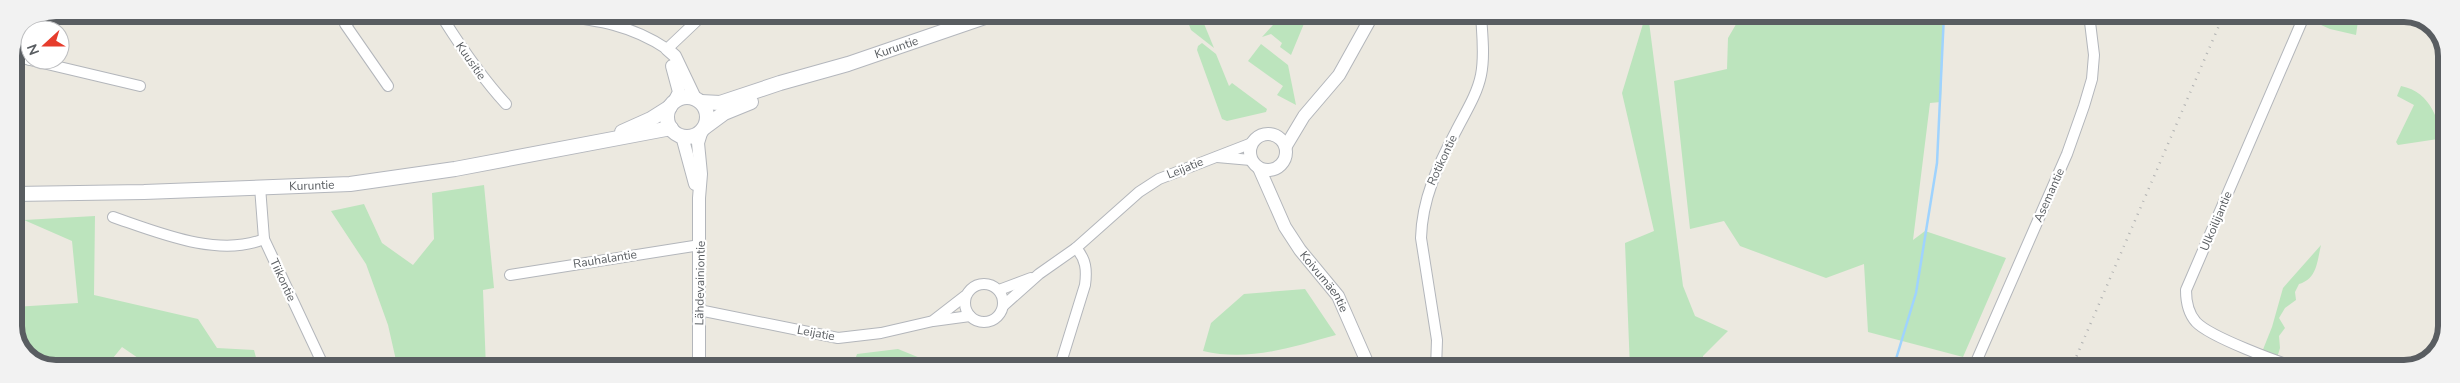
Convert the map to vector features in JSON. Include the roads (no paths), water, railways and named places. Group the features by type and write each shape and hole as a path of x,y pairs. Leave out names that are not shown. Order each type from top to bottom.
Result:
{"main road":[{"name":"Kuruntie","path":"704,129 724,113 828,71 970,22"},
{"name":"Kuruntie","path":"698,100 720,103 780,83 828,71"},
{"path":"684,97 698,100 707,114 704,129 693,136 676,132 667,118 672,104 684,97"},
{"name":"Kuruntie","path":"604,140 651,119 672,104"},
{"name":"Kuruntie","path":"23,194 350,184 455,169 604,140 676,132"}],"street":[{"path":"348,22 345,24 388,86"},
{"name":"Kuusitie","path":"445,22 488,85 506,104"},
{"path":"609,22 624,26 649,37 676,56 698,100"},
{"path":"667,49 695,22"},
{"path":"1286,146 1276,135 1265,133 1252,143 1250,148 1255,164 1275,169 1286,157 1286,146 1304,116 1339,75 1368,23"},
{"name":"Rotikontie","path":"1436,360 1437,340 1421,238 1421,224 1434,173 1470,104 1481,76 1482,23"},
{"name":"Asemantie","path":"1977,360 2067,154 2084,106 2092,79 2094,56 2090,23"},
{"name":"Ulkoilijantie","path":"2277,360 2204,329 2194,320 2186,300 2186,290 2301,23"},
{"path":"667,49 679,92 672,104"},
{"path":"70,69 140,86"},
{"path":"1276,135 1304,116"},
{"name":"Lähdevainiontie","path":"699,360 699,198 701,174 698,143 704,129"},
{"name":"Lähdevainiontie","path":"676,132 699,198"},
{"name":"Leijatie","path":"699,310 838,338 881,333 933,321 970,316 979,322 987,322 994,319 1003,306 1039,274 1076,248 1139,192 1159,179 1252,143"},
{"name":"Leijatie","path":"1214,157 1255,164"},
{"name":"Koivumäentie","path":"1255,164 1285,227 1300,250 1338,296 1366,360"},
{"name":"Koivumäentie","path":"1273,199 1275,169"},
{"name":"Tiikontie","path":"260,187 264,239 321,360"},
{"path":"113,217 162,234 216,245 240,246 264,239"},
{"name":"Rauhalantie","path":"510,275 700,245"},
{"path":"1062,360 1087,272 1082,255 1076,248"},
{"name":"Leijatie","path":"933,321 965,296 976,284 992,285 999,290 1039,274"},
{"path":"999,290 1003,306"},
{"path":"965,296 964,304 970,316"}],"waterway":[{"path":"1896,360 1916,293 1937,163 1944,23"}],"railway":[{"path":"2075,360 2220,23"}]}
